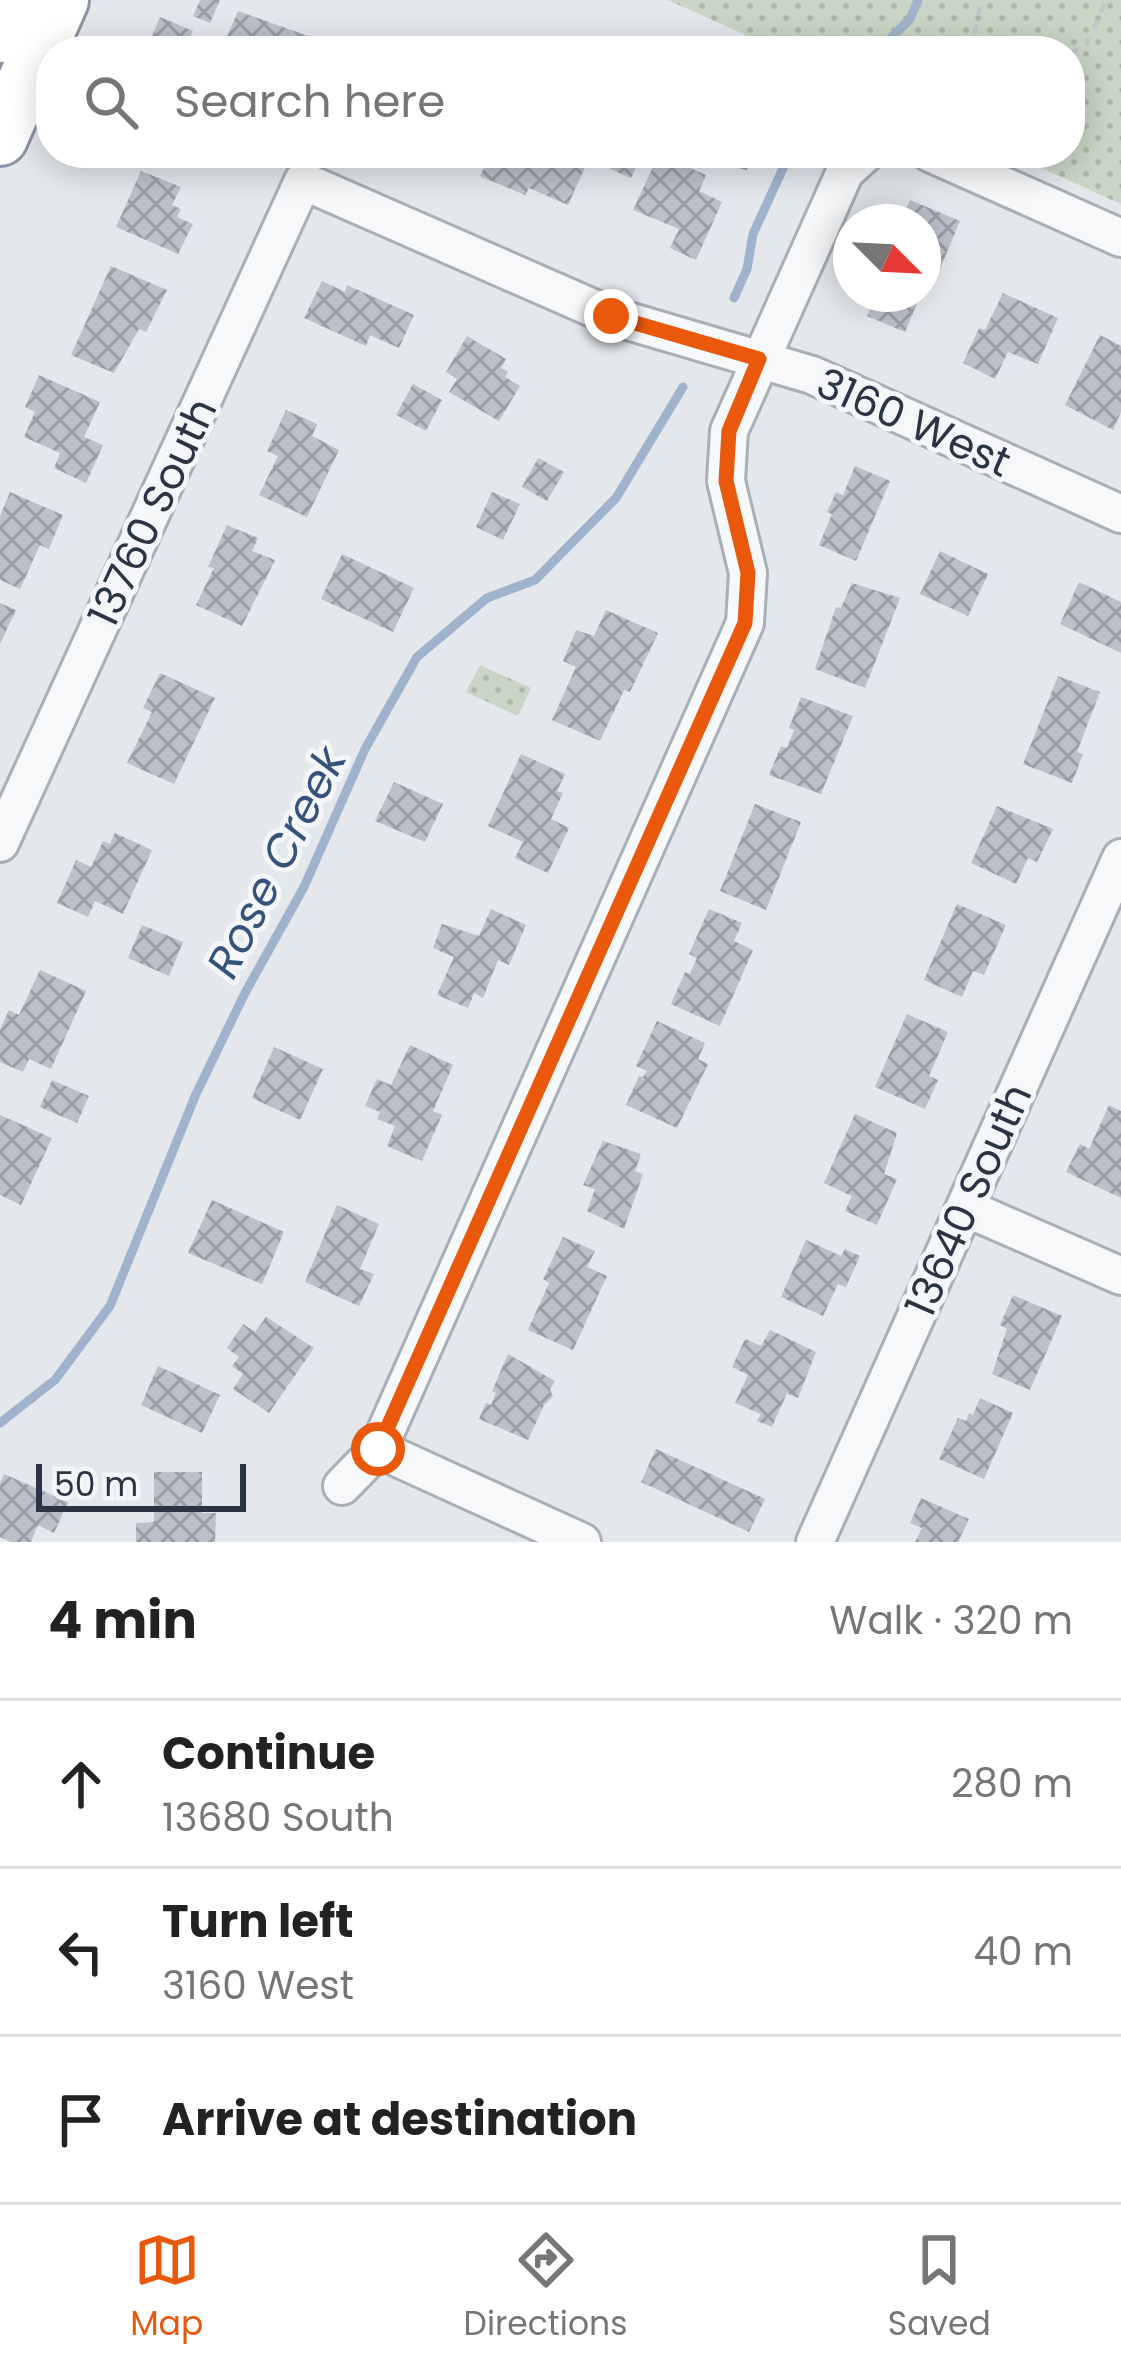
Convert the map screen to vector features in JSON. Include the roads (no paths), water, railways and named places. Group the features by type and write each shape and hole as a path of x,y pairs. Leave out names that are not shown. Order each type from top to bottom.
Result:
{"highway":[{"path":"0,35 15,0"},
{"path":"45,36 61,0"},
{"path":"0,138 36,57"}],"street":[{"path":"342,1486 378,1449 745,623 748,573 726,481 729,431 849,168"},
{"path":"964,168 1121,238"},
{"name":"3160 West","path":"303,181 611,316 812,375 1121,514"},
{"name":"13760 South","path":"0,843 303,181"},
{"name":"13640 South","path":"815,1542 1121,858"},
{"path":"966,1208 1121,1276"},
{"path":"378,1449 582,1542"}],"waterway":[{"name":"Rose Creek","path":"893,36 910,19 918,0"},
{"name":"Rose Creek","path":"734,298 747,269 753,234 783,168"},
{"name":"Rose Creek","path":"0,1423 55,1380 110,1306 196,1094 304,887 365,749 417,657 487,598 535,580 616,498 683,387"}]}
